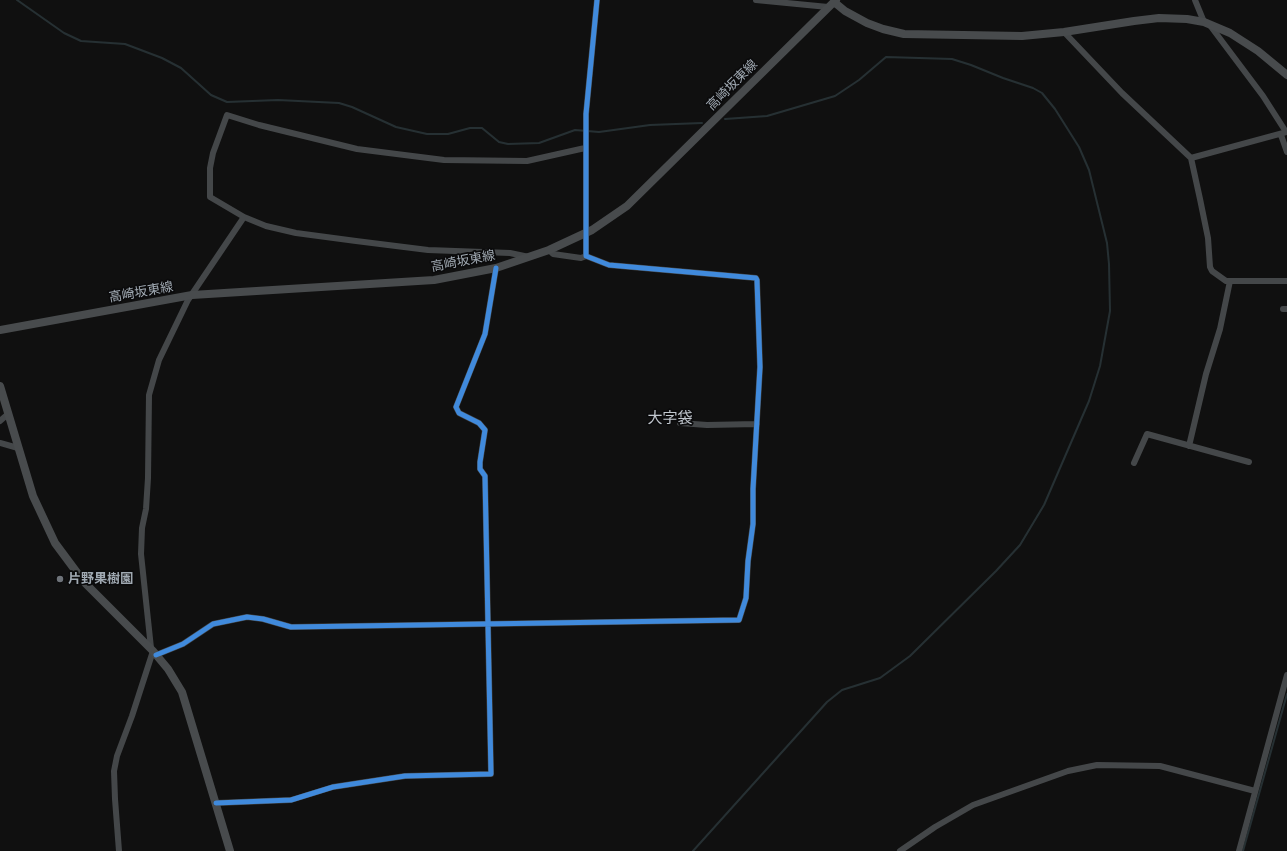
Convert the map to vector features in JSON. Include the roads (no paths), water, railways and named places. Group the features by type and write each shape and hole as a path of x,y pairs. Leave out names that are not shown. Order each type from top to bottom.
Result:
{"street":[{"path":"586,256 586,108 597,0"},
{"path":"756,0 833,3 867,23 895,33 1022,36 1064,32 1159,18 1187,19 1207,23 1230,33 1252,47 1287,75"},
{"path":"1194,0 1207,23 1262,96 1285,133 1287,152"},
{"name":"高崎坂東線","path":"0,330 192,295 418,281 496,268 549,250 585,234 613,216 631,202 833,3"},
{"path":"1064,32 1122,93 1191,158 1208,238 1210,267 1221,278 1230,281 1287,281"},
{"path":"529,257 510,254 428,250 296,233 266,226 244,217 210,197 210,168 213,153 228,115 259,125 357,149 444,160 526,161 585,148"},
{"path":"1191,158 1285,133"},
{"path":"119,851 115,799 116,764 153,651 141,554 142,528 146,509 148,478 149,395 159,360 192,295 244,217"},
{"path":"153,651 183,644 214,624 247,617 263,619 291,627 739,620 746,598 748,562 753,524 753,489 760,330 756,278 609,265 586,256 582,258 553,254 549,250"},
{"path":"216,803 291,800 333,787 405,776 491,774 485,476 480,469 485,430 479,423 459,413 456,407 485,334 496,268"},
{"path":"1189,446 1206,374 1220,329 1230,281"},
{"path":"0,386 36,504 55,543 66,560 84,582 153,651 168,669 182,692 230,851"},
{"path":"0,421 8,414"},
{"path":"680,423 707,426 757,424"},
{"path":"1134,463 1147,434 1249,462"},
{"path":"0,443 18,448"},
{"path":"1238,851 1287,675"},
{"path":"900,851 935,827 973,805 1068,771 1098,765 1160,766 1255,792"}],"waterway":[{"path":"17,0 64,33 81,41 125,44 162,58 181,68 211,95 227,102 278,100 339,103 352,107 396,127 427,134 448,134 470,128 482,128 499,142 508,144 539,143 575,130 599,132 650,125 702,123"},
{"path":"693,851 827,702 842,690 880,678 910,656 996,571 1020,545 1044,505 1089,401 1100,366 1110,311 1107,243 1089,170 1079,147 1055,109 1042,93 1033,88 952,59 886,57 859,80 835,96 767,116 725,119"},
{"path":"1243,851 1287,694"}],"place":[{"name":"片野果樹園","path":"60,579"}],"district":[{"name":"大字袋","path":"670,418"}]}
